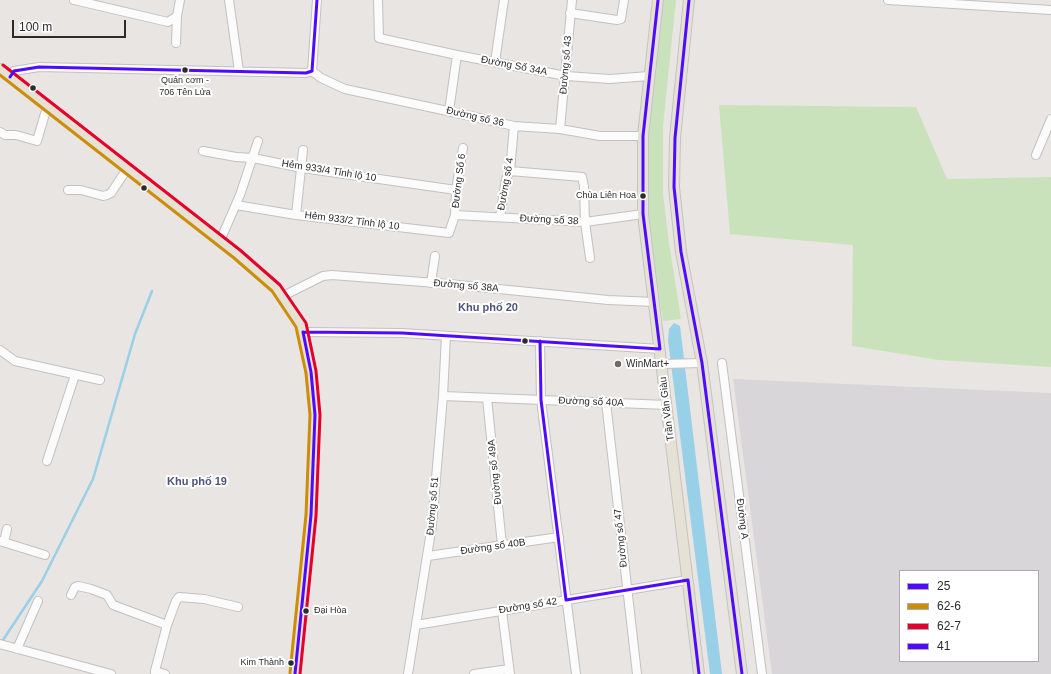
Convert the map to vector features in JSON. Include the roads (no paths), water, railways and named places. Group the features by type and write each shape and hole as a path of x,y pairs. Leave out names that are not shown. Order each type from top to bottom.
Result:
{"main road":[{"name":"Trần Văn Giàu","path":"658,0 643,136 643,214 660,349 664,364 667,405 699,674"},
{"path":"689,0 675,138 674,186 681,252 742,674"},
{"path":"0,69 220,241 276,288 299,321 303,332 311,372 315,414 311,515 295,674"}],"street":[{"path":"74,0 99,3 165,22 172,21 177,16"},
{"path":"176,43 177,16 180,0"},
{"path":"229,0 239,71"},
{"path":"10,77 14,71 39,67 312,72 317,0"},
{"name":"Đường Số 34A","path":"378,0 380,38 457,55 566,76 610,79 650,76"},
{"path":"495,62 504,0"},
{"name":"Đường số 43","path":"560,129 572,0"},
{"path":"570,13 617,20 621,19 624,0"},
{"path":"888,0 1051,10"},
{"path":"449,111 457,55"},
{"name":"Đường số 36","path":"312,72 321,78 345,89 514,126 560,129 600,136 643,136"},
{"path":"0,132 5,135 16,135 37,141 47,107"},
{"path":"1036,155 1051,119"},
{"name":"Đường số 4","path":"500,218 506,179 510,171 514,126"},
{"path":"220,241 236,205 258,141"},
{"name":"Đường Số 6","path":"455,215 456,190 463,148"},
{"path":"296,215 303,150"},
{"name":"Hẻm 933/4 Tỉnh lộ 10","path":"203,151 236,157 253,158 302,168 456,190"},
{"path":"68,190 81,190 107,196 111,193 127,169"},
{"path":"510,171 582,177 584,186 584,222 590,258"},
{"name":"Hẻm 933/2 Tỉnh lộ 10","path":"236,205 296,215 449,233 455,215"},
{"name":"Đường số 38","path":"455,215 584,222 643,214"},
{"path":"431,283 435,256"},
{"name":"Đường số 38A","path":"283,296 327,275 431,283 608,300 654,302"},
{"path":"303,332 402,332 660,349"},
{"name":"Đường số 51","path":"408,674 432,525 443,396 446,336"},
{"path":"540,341 541,400 576,674"},
{"path":"0,350 15,361 100,380"},
{"path":"664,364 698,363"},
{"name":"Đường A","path":"722,363 762,674"},
{"path":"47,461 75,375"},
{"name":"Đường số 40A","path":"443,396 667,405"},
{"name":"Đường số 49A","path":"487,398 502,545"},
{"name":"Đường số 47","path":"606,402 626,590 637,674"},
{"path":"7,530 2,542 45,555"},
{"name":"Đường số 40B","path":"428,556 559,537"},
{"name":"Đường số 42","path":"416,625 688,580"},
{"path":"71,595 75,587 78,586 91,589 107,595 113,604 167,625"},
{"path":"165,674 155,673 167,625 176,600 179,597 204,599 238,607"},
{"path":"17,649 38,601"},
{"path":"474,674 509,671 502,610"},
{"path":"4,645 111,674"}],"water":[{"path":"674,323 680,326 722,674 710,674 668,340 669,329"}],"waterway":[{"path":"1,643 42,581 93,479 135,334 152,291"}],"place":[{"name":"Quán cơm - 706 Tên Lửa","path":"185,70"},
{"name":"Chùa Liên Hoa","path":"643,196"},
{"name":"WinMart+","path":"618,364"},
{"name":"Đại Hòa","path":"306,611"},
{"name":"Kim Thành","path":"291,663"}],"district":[{"name":"Khu phố 20","path":"488,308"},
{"name":"Khu phố 19","path":"197,482"}]}
